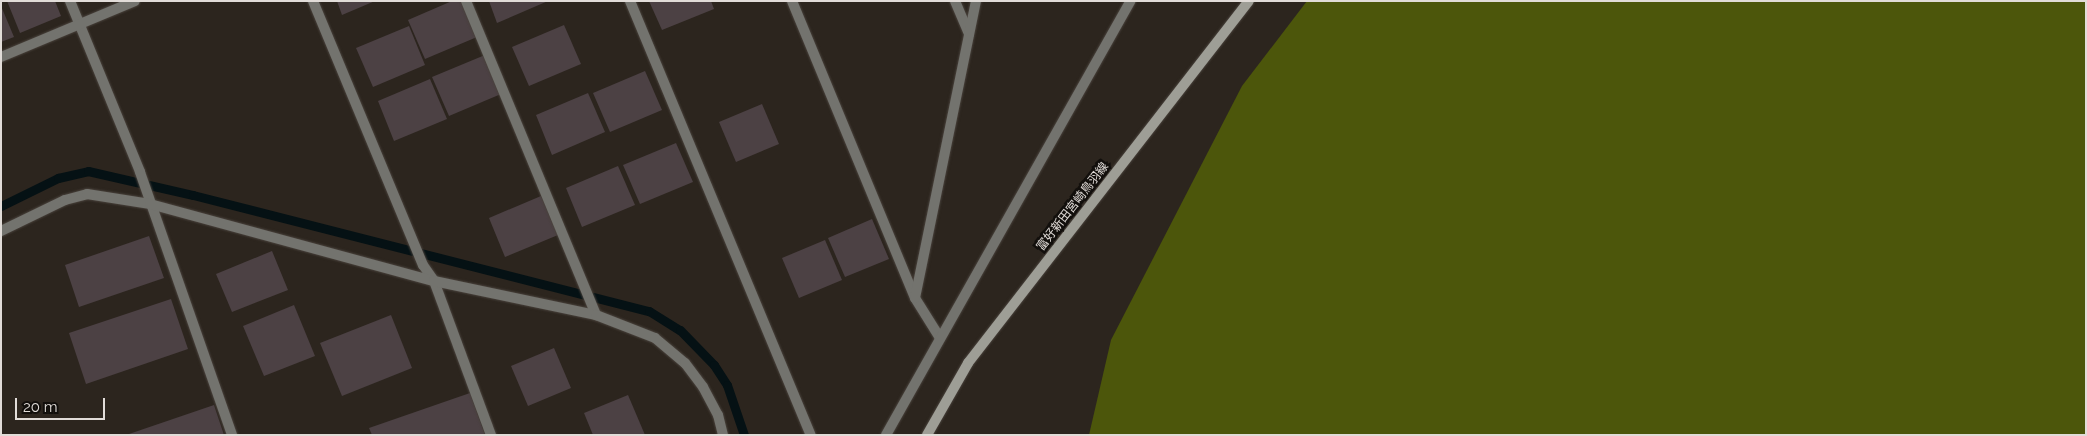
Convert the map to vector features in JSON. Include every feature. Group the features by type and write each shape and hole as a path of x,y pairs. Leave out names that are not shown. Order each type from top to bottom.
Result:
{"main road":[{"name":"富好新田宮崎鳥羽線","path":"927,435 968,363 1249,1"}],"street":[{"path":"70,1 140,172 232,435"},
{"path":"1,57 80,26 135,1"},
{"path":"313,1 423,265 434,281 491,435"},
{"path":"466,1 594,311"},
{"path":"630,1 811,435"},
{"path":"792,1 915,298 940,338"},
{"path":"955,1 969,34"},
{"path":"915,298 976,1"},
{"path":"886,435 1131,1"},
{"path":"1,232 65,200 87,194 150,202 434,281 594,311 655,338 685,363 703,388 718,416 723,435"}],"green space":[{"path":"1307,1 2086,1 2086,435 1089,435 1111,340 1242,86"}],"building":[{"path":"7,1 55,1 61,16 20,33"},
{"path":"337,1 375,1 342,15"},
{"path":"452,1 462,1 477,37 425,59 408,20"},
{"path":"489,1 548,1 497,23"},
{"path":"649,1 711,1 714,9 662,30"},
{"path":"1,6 14,37 1,42"},
{"path":"564,25 581,64 529,86 512,47"},
{"path":"409,26 425,65 373,87 356,48"},
{"path":"485,55 501,94 449,116 432,77"},
{"path":"645,71 662,110 610,132 593,93"},
{"path":"430,79 447,119 394,141 378,101"},
{"path":"588,93 605,132 552,155 536,115"},
{"path":"762,104 779,144 736,162 719,122"},
{"path":"676,143 693,182 640,204 623,165"},
{"path":"618,166 635,205 582,227 566,188"},
{"path":"541,196 558,235 505,257 489,218"},
{"path":"872,219 889,259 845,277 828,238"},
{"path":"149,236 164,278 79,307 65,265"},
{"path":"825,240 842,280 799,298 782,258"},
{"path":"272,251 288,290 232,312 216,274"},
{"path":"171,299 188,349 86,384 69,333"},
{"path":"294,305 315,356 264,376 243,326"},
{"path":"391,315 412,368 342,396 320,343"},
{"path":"554,348 571,388 528,406 511,366"},
{"path":"470,393 485,435 372,435 369,428"},
{"path":"628,395 645,435 593,435 584,413"},
{"path":"214,405 224,435 129,435 129,434"}],"waterway":[{"path":"1,206 58,178 88,171 193,195 649,311 680,330 714,365 727,385 744,435"}]}
